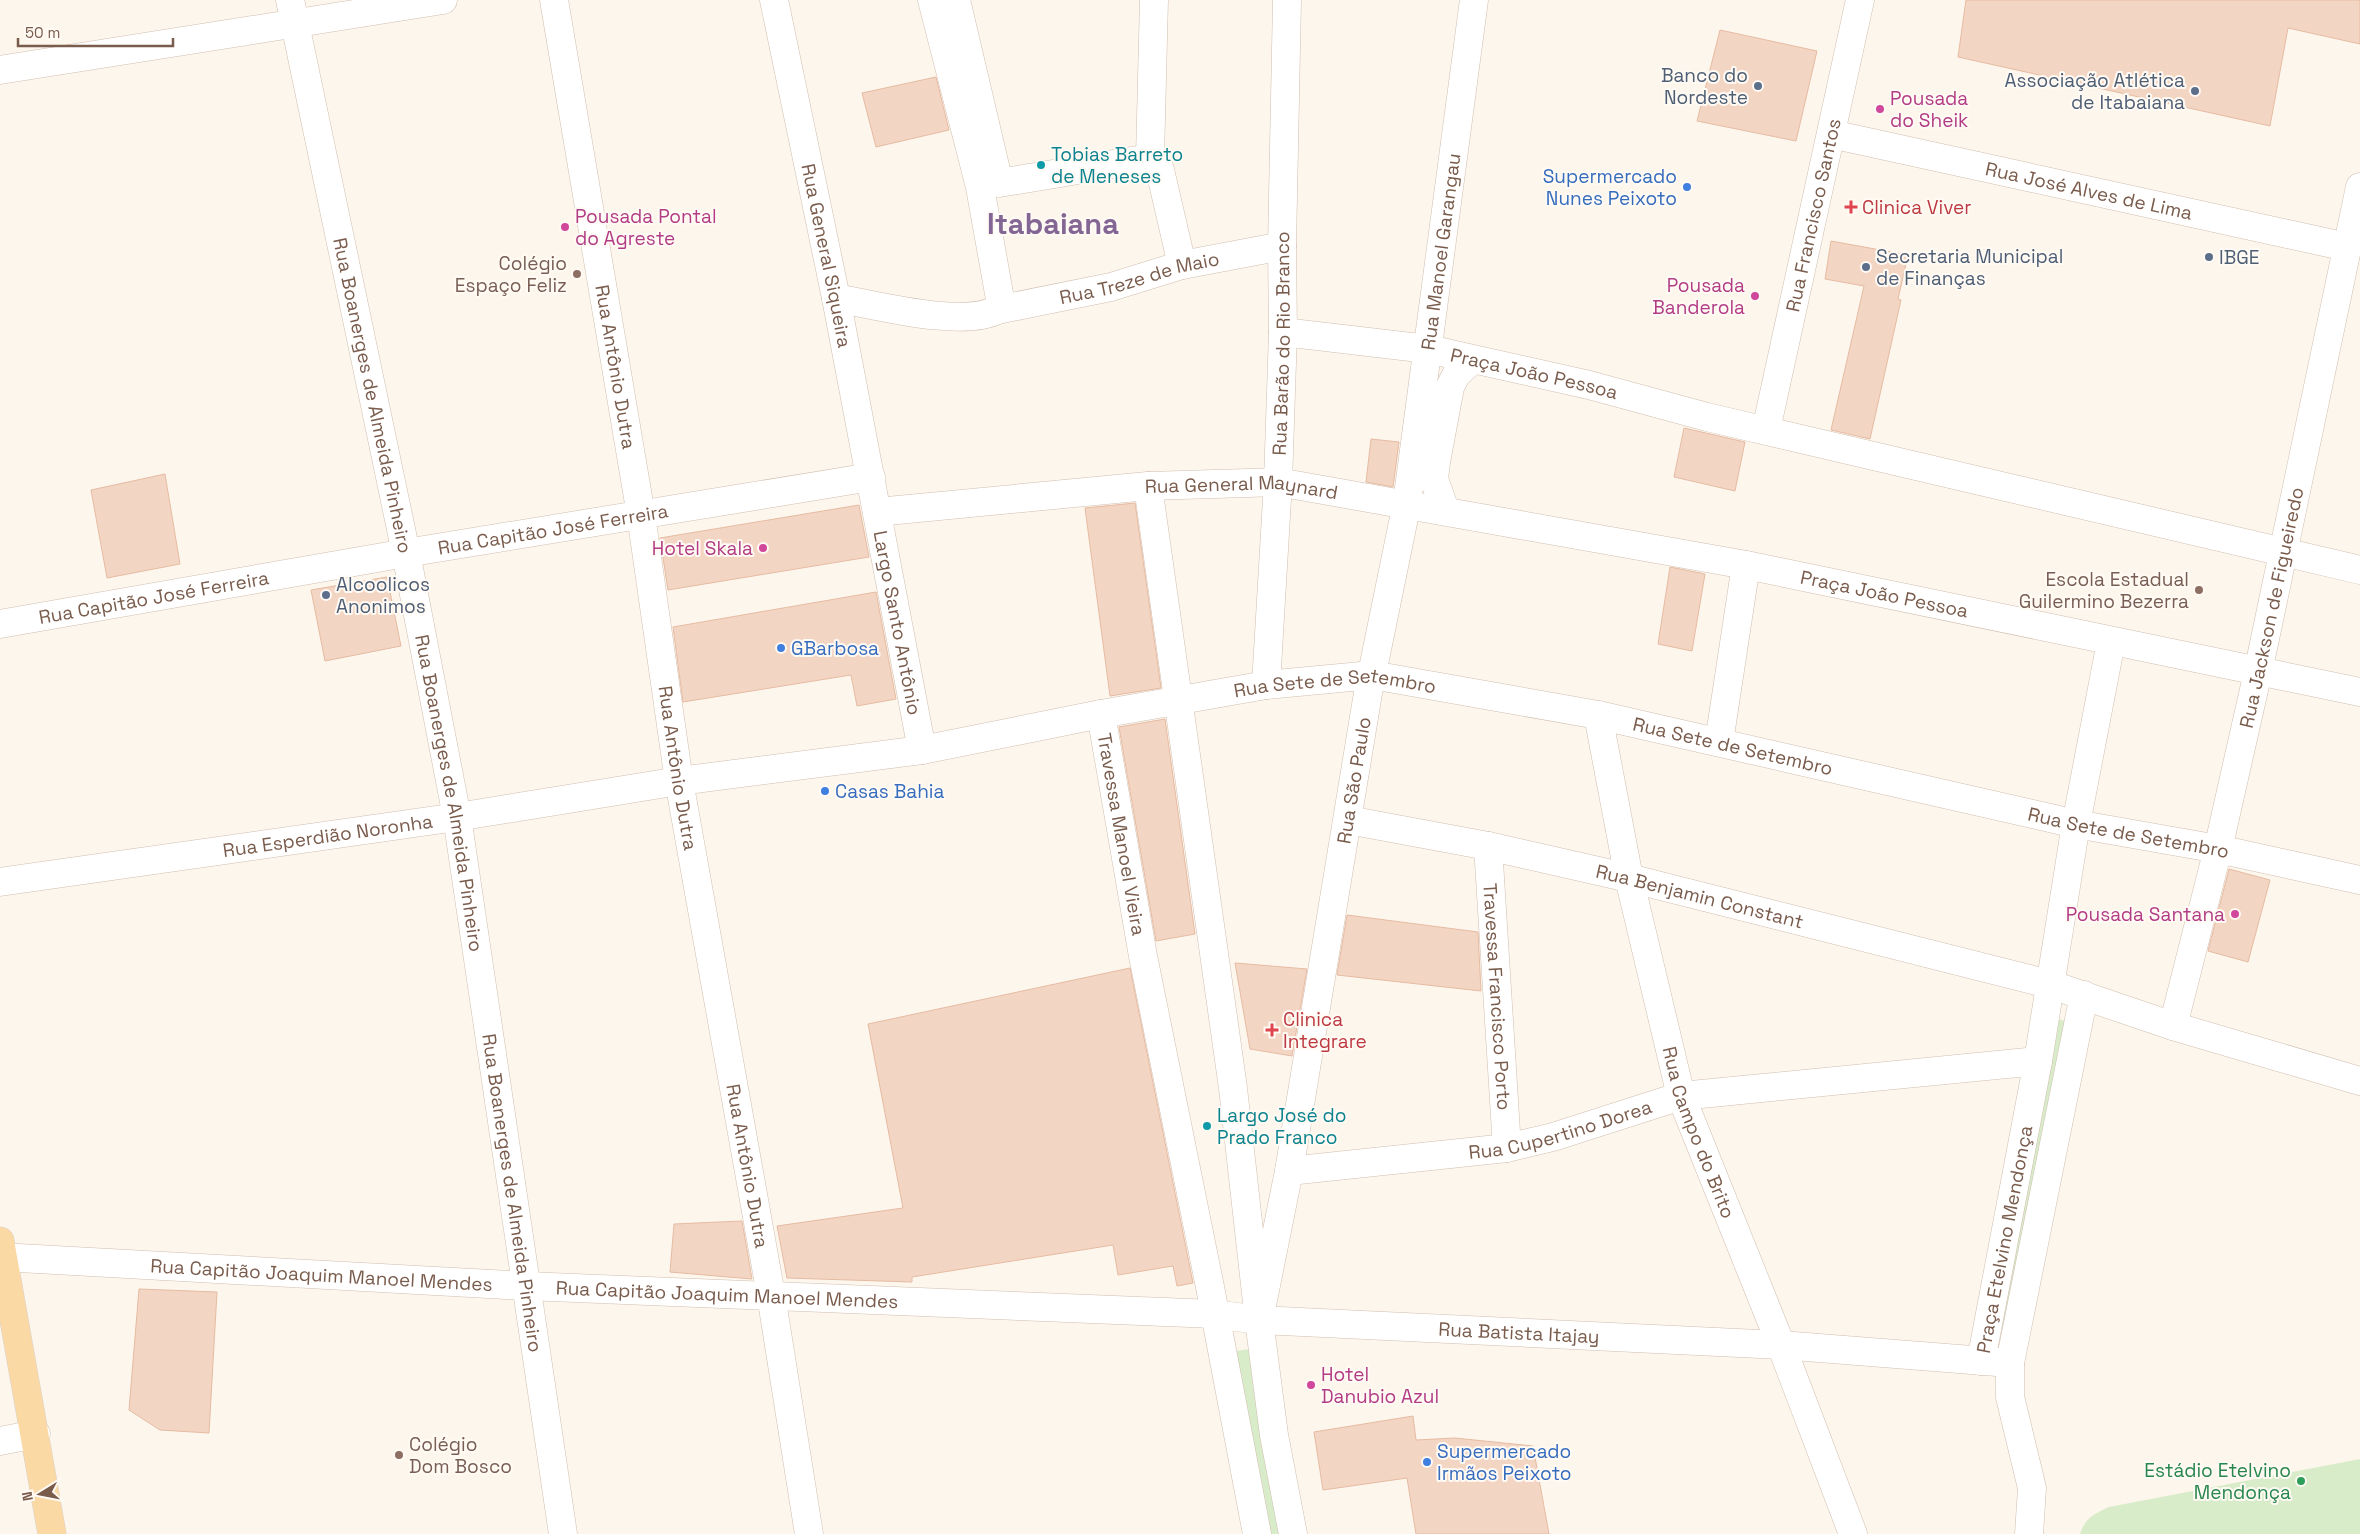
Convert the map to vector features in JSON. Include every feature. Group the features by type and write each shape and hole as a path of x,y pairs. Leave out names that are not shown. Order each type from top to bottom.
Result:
{"main road":[{"path":"1,1252 36,1434 52,1534"}],"street":[{"path":"0,70 292,12 443,0"},
{"name":"Rua Antônio Dutra","path":"554,0 641,515 679,781 771,1295 809,1534"},
{"name":"Rua General Siqueira","path":"774,0 836,298 877,512"},
{"path":"932,0 987,190"},
{"path":"956,0 987,190 999,304"},
{"name":"Rua Barão do Rio Branco","path":"1266,685 1278,482 1283,332 1282,246 1287,0"},
{"name":"Rua Manoel Garangau","path":"1407,503 1474,0"},
{"name":"Rua Francisco Santos","path":"1766,430 1860,0"},
{"path":"1160,11 1155,164 1182,266"},
{"name":"Rua Boanerges de Almeida Pinheiro","path":"292,12 406,553 457,816 563,1534"},
{"name":"Rua José Alves de Lima","path":"1831,134 2346,247"},
{"path":"987,190 1155,164"},
{"name":"Rua Jackson de Figueiredo","path":"2174,1026 2218,849 2258,672 2360,187"},
{"name":"Rua Treze de Maio","path":"836,298 950,317 987,315 999,304 1111,287 1182,266 1282,246"},
{"name":"Praça João Pessoa","path":"1283,332 1428,349 2360,570"},
{"path":"1445,510 1434,479 1436,462 1450,387 1456,375 1472,360"},
{"name":"Rua Capitão José Ferreira","path":"0,624 406,553 870,477"},
{"name":"Rua General Maynard","path":"1074,494 1148,486 1278,482 1407,503"},
{"path":"1148,486 1233,1088 1274,1435 1293,1534"},
{"name":"Largo Santo Antônio","path":"922,750 877,512 1074,494"},
{"name":"Praça João Pessoa","path":"1407,503 1746,565 2360,692"},
{"name":"Rua São Paulo","path":"1259,1320 1289,1171 1372,675 1407,503"},
{"path":"1719,742 1746,565"},
{"name":"Praça Etelvino Mendonça","path":"1781,1345 1981,1361 2038,1061 2076,824 2111,642"},
{"name":"Rua Sete de Setembro","path":"1101,714 1180,702 1266,685 1372,675 1598,715 2076,824 2218,849 2360,880"},
{"path":"922,750 1101,714"},
{"name":"Travessa Manoel Vieira","path":"1101,714 1143,956 1174,1102 1257,1534"},
{"name":"Rua Campo do Brito","path":"1598,715 1629,878 1681,1096 1781,1345 1847,1533"},
{"name":"Rua Esperdião Noronha","path":"0,882 457,816 679,781 922,750"},
{"name":"Rua Benjamin Constant","path":"1348,820 1488,846 1629,878 2049,984"},
{"name":"Travessa Francisco Porto","path":"1488,846 1507,1148"},
{"path":"2049,984 2174,1026 2360,1081"},
{"name":"Praça Etelvino Mendonça","path":"2029,1534 2032,1488 2027,1463 2016,1429 2010,1397 2010,1363 2084,995"},
{"name":"Rua Cupertino Dorea","path":"1289,1171 1507,1148 1553,1137 1681,1096 2038,1061"},
{"name":"Rua Capitão Joaquim Manoel Mendes","path":"1,1252 526,1286 1214,1314 1259,1320"},
{"name":"Rua Batista Itajay","path":"1259,1320 1781,1345"},
{"path":"1800,1400 1803,1384 1812,1367 1823,1359 1844,1351"},
{"path":"1981,1361 2010,1363"},
{"path":"0,1441 36,1434"}],"green space":[{"path":"2058,1019 2069,1022 2010,1328 2000,1329"},
{"path":"1251,1349 1282,1534 1270,1534 1235,1351"},
{"name":"Estádio Etelvino Mendonça","path":"2360,1459 2360,1534 2080,1534 2091,1517 2109,1507"}],"building":[{"name":"Associação Atlética de Itabaiana","path":"1966,0 2360,0 2360,44 2288,28 2270,126 1958,57"},
{"name":"Banco do Nordeste","path":"1720,30 1817,51 1796,141 1697,121"},
{"path":"936,77 949,130 876,147 862,93"},
{"path":"1831,241 1908,255 1898,299 1901,300 1870,439 1831,430 1864,286 1825,279"},
{"path":"1684,428 1745,442 1735,491 1674,477"},
{"path":"1371,439 1399,442 1393,487 1366,482"},
{"path":"165,474 180,564 107,578 91,490"},
{"path":"1135,503 1161,688 1110,696 1085,508"},
{"name":"Hotel Skala","path":"859,505 869,557 668,590 660,538"},
{"path":"1670,567 1705,574 1692,651 1658,644"},
{"path":"387,577 401,646 325,661 311,590"},
{"name":"GBarbosa","path":"876,592 896,699 857,706 851,675 683,702 673,627"},
{"path":"1165,719 1195,934 1156,941 1119,727"},
{"name":"Pousada Santana","path":"2229,869 2270,880 2248,962 2208,951"},
{"path":"1347,915 1478,932 1481,991 1337,975"},
{"path":"1235,963 1307,969 1292,1056 1250,1049"},
{"path":"1130,968 1193,1283 1177,1286 1173,1266 1118,1275 1113,1245 912,1277 912,1282 787,1278 777,1226 903,1208 868,1024"},
{"path":"742,1221 752,1279 670,1272 674,1224"},
{"path":"139,1289 217,1292 209,1433 160,1430 129,1410"},
{"name":"Supermercado Irmãos Peixoto","path":"1413,1416 1416,1440 1455,1438 1533,1446 1549,1534 1416,1534 1407,1478 1323,1490 1314,1432"}],"place":[{"name":"Banco do Nordeste","path":"1758,86"},
{"name":"Associação Atlética de Itabaiana","path":"2195,91"},
{"name":"Pousada do Sheik","path":"1880,109"},
{"name":"Tobias Barreto de Meneses","path":"1041,165"},
{"name":"Supermercado Nunes Peixoto","path":"1687,187"},
{"name":"Clinica Viver","path":"1851,207"},
{"name":"Pousada Pontal do Agreste","path":"565,227"},
{"name":"IBGE","path":"2209,257"},
{"name":"Secretaria Municipal de Finanças","path":"1866,267"},
{"name":"Colégio Espaço Feliz","path":"577,274"},
{"name":"Pousada Banderola","path":"1755,296"},
{"name":"Hotel Skala","path":"763,548"},
{"name":"Escola Estadual Guilermino Bezerra","path":"2199,590"},
{"name":"Alcoolicos Anonimos","path":"326,595"},
{"name":"GBarbosa","path":"781,648"},
{"name":"Casas Bahia","path":"825,791"},
{"name":"Pousada Santana","path":"2235,914"},
{"name":"Clinica Integrare","path":"1272,1030"},
{"name":"Largo José do Prado Franco","path":"1207,1126"},
{"name":"Hotel Danubio Azul","path":"1311,1385"},
{"name":"Colégio Dom Bosco","path":"399,1455"},
{"name":"Supermercado Irmãos Peixoto","path":"1427,1462"},
{"name":"Estádio Etelvino Mendonça","path":"2301,1481"}],"district":[{"name":"Itabaiana","path":"1053,224"}]}
